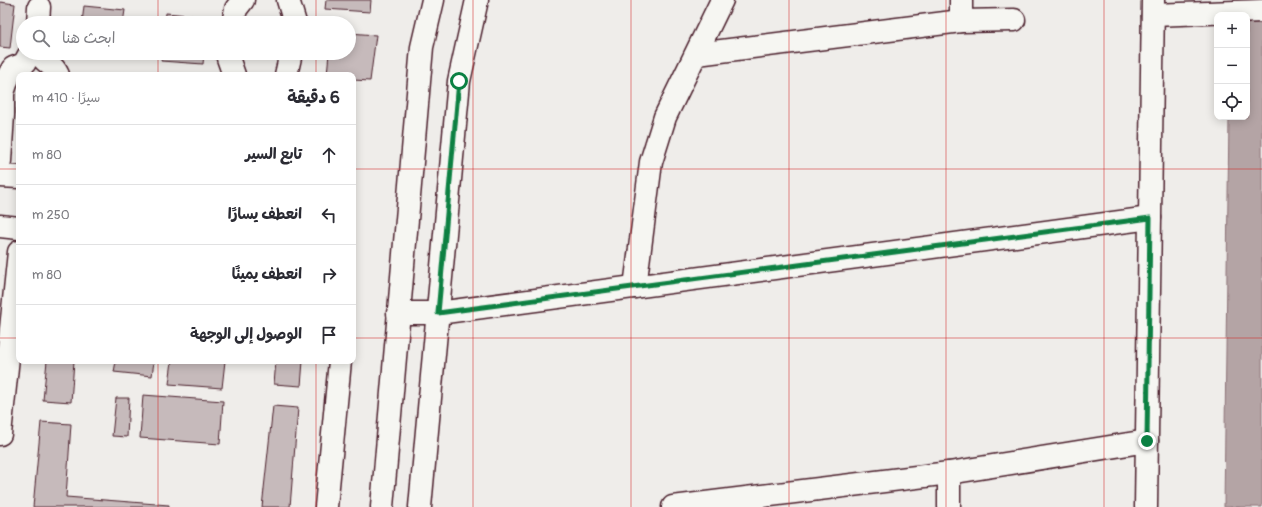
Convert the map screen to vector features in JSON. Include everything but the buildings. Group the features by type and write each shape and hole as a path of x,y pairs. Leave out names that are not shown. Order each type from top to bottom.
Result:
{"street":[{"path":"234,16 236,9 243,0"},
{"path":"288,0 293,16"},
{"path":"382,507 422,47 433,0"},
{"path":"420,507 459,81 476,0"},
{"path":"635,287 651,162 665,117 722,0"},
{"path":"961,21 962,0"},
{"path":"1146,507 1153,8 1262,11"},
{"path":"697,54 961,21 1014,20"},
{"path":"0,162 3,94 8,75 13,68 24,64 26,60"},
{"path":"45,60 55,68 57,72"},
{"path":"229,60 233,72"},
{"path":"287,72 289,60"},
{"path":"0,176 16,177"},
{"path":"398,312 438,313 1150,218"},
{"path":"0,226 16,228"},
{"path":"0,434 16,281"},
{"path":"326,507 340,364"},
{"path":"673,507 949,473 1147,441"},
{"path":"948,507 949,473"}],"shaded area":[{"path":"1250,20 1262,20 1262,507 1224,507 1229,120 1250,120"}],"route":[{"path":"459,81 438,313 1150,218 1147,441"}]}
